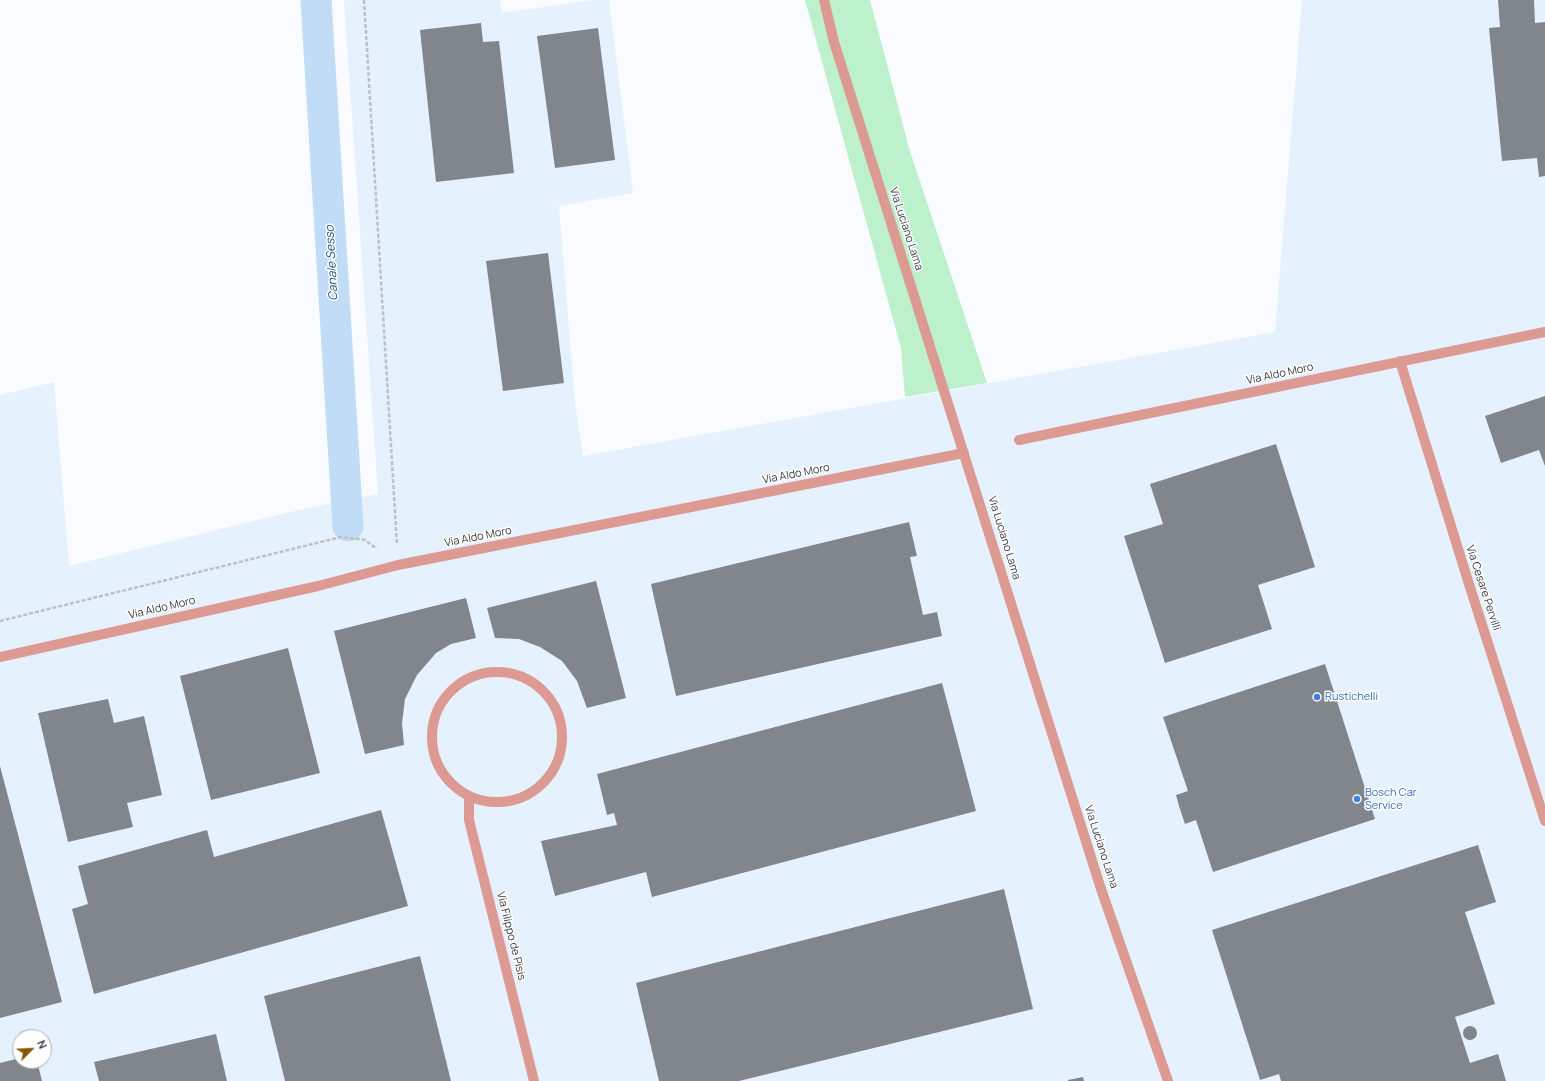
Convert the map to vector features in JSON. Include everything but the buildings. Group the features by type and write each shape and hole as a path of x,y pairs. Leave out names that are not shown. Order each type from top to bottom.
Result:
{"street":[{"name":"Via Luciano Lama","path":"824,0 834,42 1101,889 1168,1081"},
{"name":"Via Aldo Moro","path":"1019,440 1545,332"},
{"name":"Via Cesare Pervilli","path":"1400,361 1468,581 1545,821"},
{"name":"Via Aldo Moro","path":"0,657 318,586 396,566 964,452"},
{"path":"488,672 508,672 528,679 545,692 553,704 557,711 562,733 560,755 550,776 534,791 513,800 490,802 469,796 452,784 440,768 432,748 432,727 439,707 451,690 468,678 474,676 488,672"},
{"name":"Via Filippo de Pisis","path":"469,796 469,820 534,1081"}],"path":[{"path":"364,0 396,566"},
{"path":"0,621 341,537 365,540 396,566"}],"shaded area":[{"path":"344,0 500,0 502,13 594,0 609,0 633,193 559,206 575,403 583,456 1275,332 1302,0 1545,0 1545,1081 0,1081 0,395 54,382 69,566 290,512 378,494"}],"green space":[{"path":"805,0 870,0 909,148 987,383 905,397 901,348"}],"waterway":[{"name":"Canale Sesso","path":"316,0 348,526"}],"place":[{"name":"Rustichelli","path":"1317,697"},
{"name":"Bosch Car Service","path":"1357,799"}]}
